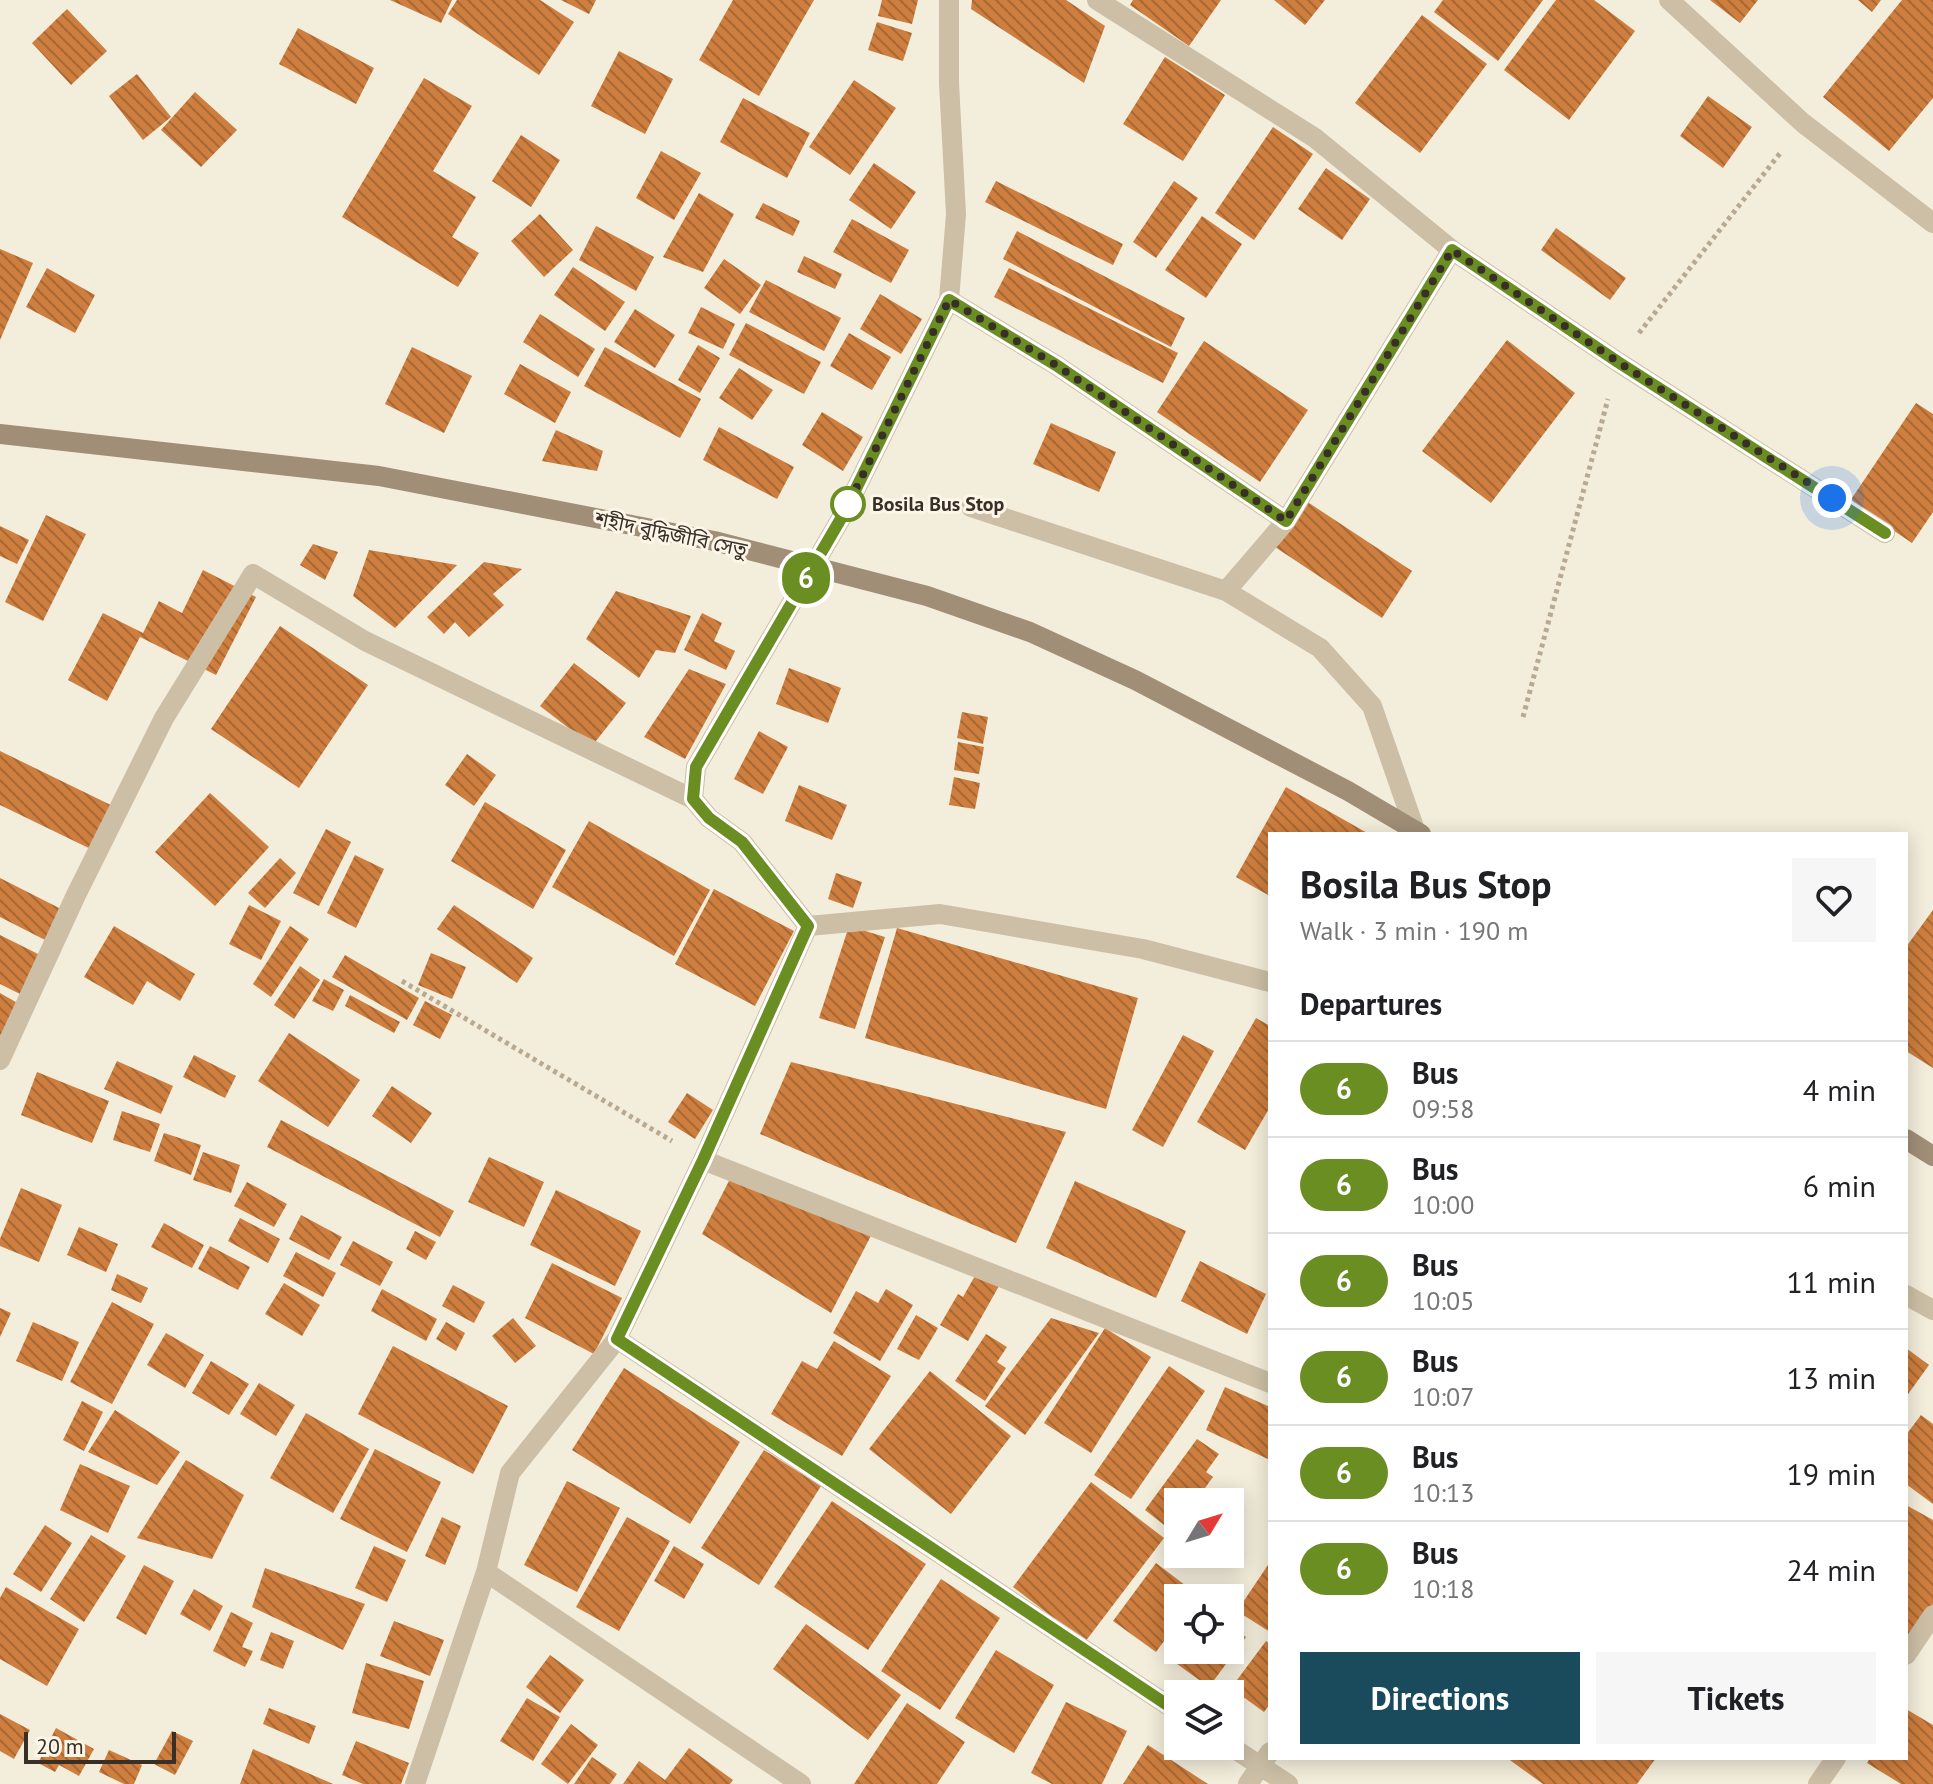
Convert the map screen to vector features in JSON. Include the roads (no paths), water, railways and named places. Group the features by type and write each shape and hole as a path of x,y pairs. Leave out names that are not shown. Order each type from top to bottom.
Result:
{"main road":[{"name":"শহীদ বুদ্ধিজীবি সেতু","path":"0,434 379,476 714,541 927,596 1030,632 1135,680 1348,791 1418,832"},
{"path":"1908,1140 1933,1156"}],"street":[{"path":"693,799 696,767 843,515 949,300 956,214 949,83 949,0"},
{"path":"1097,0 1315,138 1452,250 1618,362 1885,533"},
{"path":"1669,0 1803,123 1933,223"},
{"path":"1226,591 1286,521 1452,250"},
{"path":"949,300 1056,365 1286,521"},
{"path":"971,507 1226,591 1320,648 1372,706 1418,832"},
{"path":"0,1060 76,895 164,718 253,574 365,641 693,799 709,818 742,842 808,926"},
{"path":"808,926 940,914 1143,949 1268,981"},
{"path":"415,1784 486,1572 510,1473 617,1339 703,1160 808,926"},
{"path":"703,1160 1268,1382"},
{"path":"1908,1296 1933,1310"},
{"path":"617,1339 1164,1703"},
{"path":"486,1572 801,1784"},
{"path":"1908,1652 1933,1615"},
{"path":"1244,1751 1265,1759 1288,1784"},
{"path":"1248,1784 1265,1759"},
{"path":"1818,1784 1835,1760"}],"place":[{"name":"Bosila Bus Stop","path":"848,504"}]}
